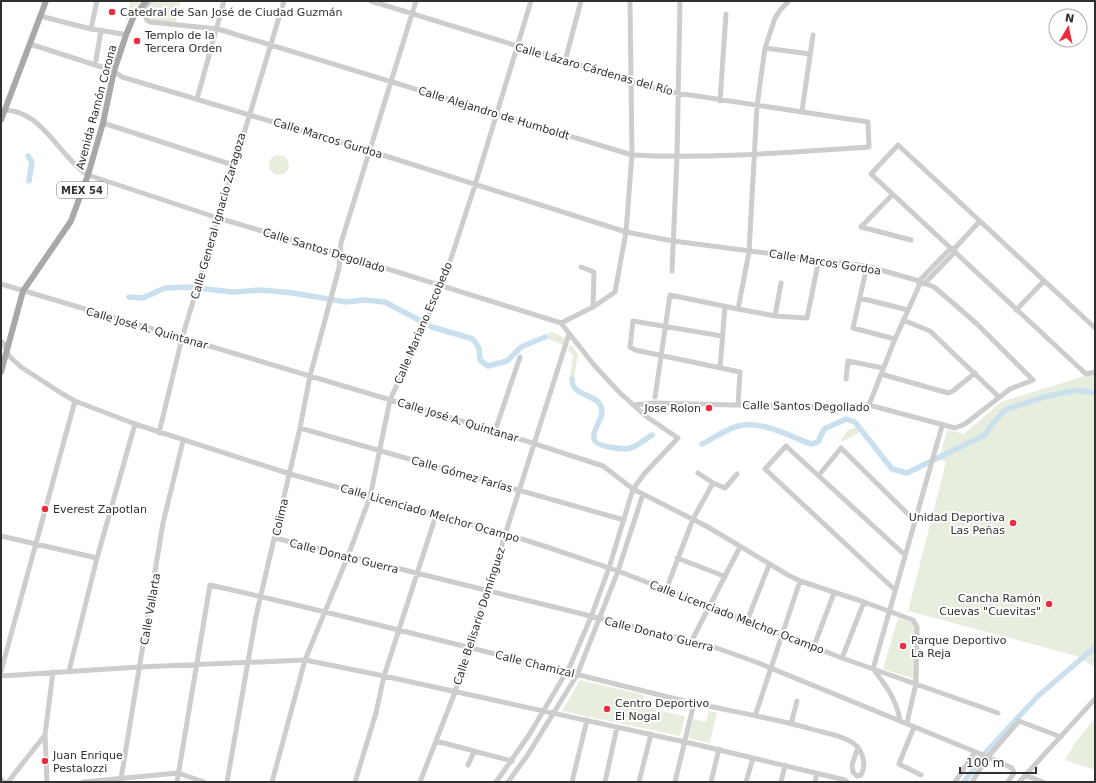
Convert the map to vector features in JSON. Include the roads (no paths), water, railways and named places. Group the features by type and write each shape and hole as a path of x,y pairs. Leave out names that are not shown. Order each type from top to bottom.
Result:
{"main road":[{"path":"1,120 3,110 46,1"},
{"name":"Avenida Ramón Corona","path":"1,372 23,291 71,221 88,175 103,124 114,71 133,18 146,1"}],"street":[{"path":"92,29 97,1"},
{"name":"Calle Alejandro de Humboldt","path":"149,1 145,15 146,20 150,22 218,29 632,155 677,157 869,147"},
{"path":"197,98 218,29 224,1"},
{"name":"Calle General Ignacio Zaragoza","path":"159,433 182,338 248,114 284,1"},
{"name":"Calle Lázaro Cárdenas del Río","path":"372,1 517,47 677,94 802,111 868,122 869,147"},
{"name":"Colima","path":"226,782 261,596 290,474 310,376 339,268 344,232 416,1"},
{"name":"Calle Mariano Escobedo","path":"272,782 305,660 326,612 370,497 390,400 442,286 476,185 531,1"},
{"path":"565,61 581,1"},
{"path":"505,782 497,780 512,761 567,672 591,617 609,568 633,489 645,473 678,438 647,417 633,405 594,365 561,323 593,307 615,292 626,232 632,155 630,1"},
{"path":"672,271 677,157 677,94 680,1"},
{"path":"738,310 749,252 757,106 765,48 775,18 789,1"},
{"path":"720,101 726,14"},
{"path":"44,17 92,29 123,34"},
{"path":"96,60 101,30"},
{"path":"802,111 813,35"},
{"name":"Calle Marcos Gurdoa","path":"30,44 114,71 122,77 370,150 626,232"},
{"path":"765,48 810,54"},
{"name":"Calle Santos Degollado","path":"3,110 28,117 37,123 45,130 74,165 88,175 218,218 340,254 561,323"},
{"path":"103,124 233,165"},
{"path":"1095,328 898,145 870,174 1086,374 1095,372"},
{"path":"892,195 861,227 911,240"},
{"path":"869,405 895,339 921,283 980,221"},
{"name":"Calle Marcos Gordoa","path":"626,232 673,241 749,252 819,259 867,266 938,289 977,324 1033,380"},
{"path":"655,397 670,295 738,310 775,316 806,318 819,259"},
{"path":"867,266 853,328 895,339"},
{"path":"581,267 594,272 593,307"},
{"path":"1016,310 1044,281"},
{"path":"775,316 781,283"},
{"name":"Calle José A. Quintanar","path":"1,284 535,443 603,466 633,489 693,519 769,565 800,581 913,620 917,627 916,683 907,723"},
{"path":"860,298 908,310"},
{"path":"720,368 725,306"},
{"path":"904,320 930,331 999,397"},
{"path":"722,336 633,321 630,347 635,350 661,356 740,372 738,405"},
{"name":"Calle Belisario Domínguez","path":"420,782 455,692 570,334"},
{"name":"Calle Licenciado Melchor Ocampo","path":"1,341 9,356 21,367 76,401 159,433 290,474 506,534 618,571 842,658 998,713"},
{"path":"495,431 520,357"},
{"path":"846,379 848,360 884,368"},
{"path":"881,374 948,393 953,392 974,373"},
{"name":"Calle Santos Degollado","path":"633,405 655,403 819,408 869,405 942,426 958,428 1010,389 1033,380"},
{"path":"1,671 76,401"},
{"path":"69,671 97,558 135,424"},
{"path":"900,720 897,706 892,694 874,669 895,590 932,467 942,426"},
{"name":"Calle Gómez Farías","path":"300,428 624,520"},
{"name":"Calle Vallarta","path":"121,779 163,523 183,441"},
{"path":"895,590 765,469 786,446 905,556"},
{"path":"819,475 841,448 915,521"},
{"path":"698,473 724,488 737,474"},
{"path":"666,590 693,519 713,483"},
{"path":"508,782 527,756 577,675 618,571 643,494"},
{"path":"355,782 376,713 384,676 436,515"},
{"path":"1,536 97,558"},
{"name":"Calle Donato Guerra","path":"275,538 591,617 692,640 770,668 986,756 1012,768 1014,773 1008,782"},
{"path":"692,640 708,606 740,547"},
{"path":"677,558 724,576"},
{"path":"747,621 769,565"},
{"path":"755,716 800,581"},
{"name":"Calle Chamizal","path":"197,665 210,585 261,596 694,704 791,724 846,739 858,747"},
{"path":"814,646 834,593"},
{"path":"842,658 864,602"},
{"path":"1,676 139,667 305,660 651,734 785,765 845,780 847,782"},
{"path":"177,782 197,665"},
{"path":"47,782 45,735 53,672"},
{"path":"1019,782 1095,699"},
{"path":"791,724 797,701"},
{"path":"675,782 694,704"},
{"path":"572,782 587,720"},
{"path":"972,782 986,756 1017,722 1022,721 1061,737"},
{"path":"605,782 617,727"},
{"path":"914,727 899,764 921,775"},
{"path":"640,782 651,734"},
{"path":"8,782 45,735"},
{"path":"436,741 512,761"},
{"path":"858,747 864,765 861,775 857,776 853,772 852,765 858,747"},
{"path":"711,782 719,750"},
{"path":"468,765 474,752"},
{"path":"955,782 977,753"},
{"path":"746,782 753,758"},
{"path":"781,782 785,765"},
{"path":"815,782 817,773"},
{"path":"83,782 178,774 204,782"},
{"path":"1025,775 1043,782"},
{"path":"1,779 4,782"}],"waterway":[{"path":"28,156 32,162 29,181"},
{"path":"129,297 143,298 165,288 188,287 233,292 261,290 293,293 346,302 364,300 385,302 432,327 473,339 479,348 480,360 488,366 507,361 521,347 545,337"},
{"path":"572,379 573,384 578,391 594,399 601,407 601,416 594,434 594,439 596,442 604,446 627,449 636,446 652,435"},
{"path":"702,444 733,428 747,425 766,427 811,444 818,442 824,429 846,419 855,422 892,469 907,473 985,435 992,424 1005,410 1044,397 1076,390 1095,393"},
{"path":"964,782 987,751 1038,696 1095,647"}],"place":[{"name":"Catedral de San José de Ciudad Guzmán","path":"112,12"},
{"name":"Templo de la Tercera Orden","path":"137,41"},
{"name":"Jose Rolon","path":"709,408"},
{"name":"Everest Zapotlan","path":"45,509"},
{"name":"Unidad Deportiva Las Peñas","path":"1013,523"},
{"name":"Cancha Ramón Cuevas \"Cuevitas\"","path":"1049,604"},
{"name":"Parque Deportivo La Reja","path":"903,646"},
{"name":"Centro Deportivo El Nogal","path":"607,709"},
{"name":"Juan Enrique Pestalozzi","path":"45,761"}]}
